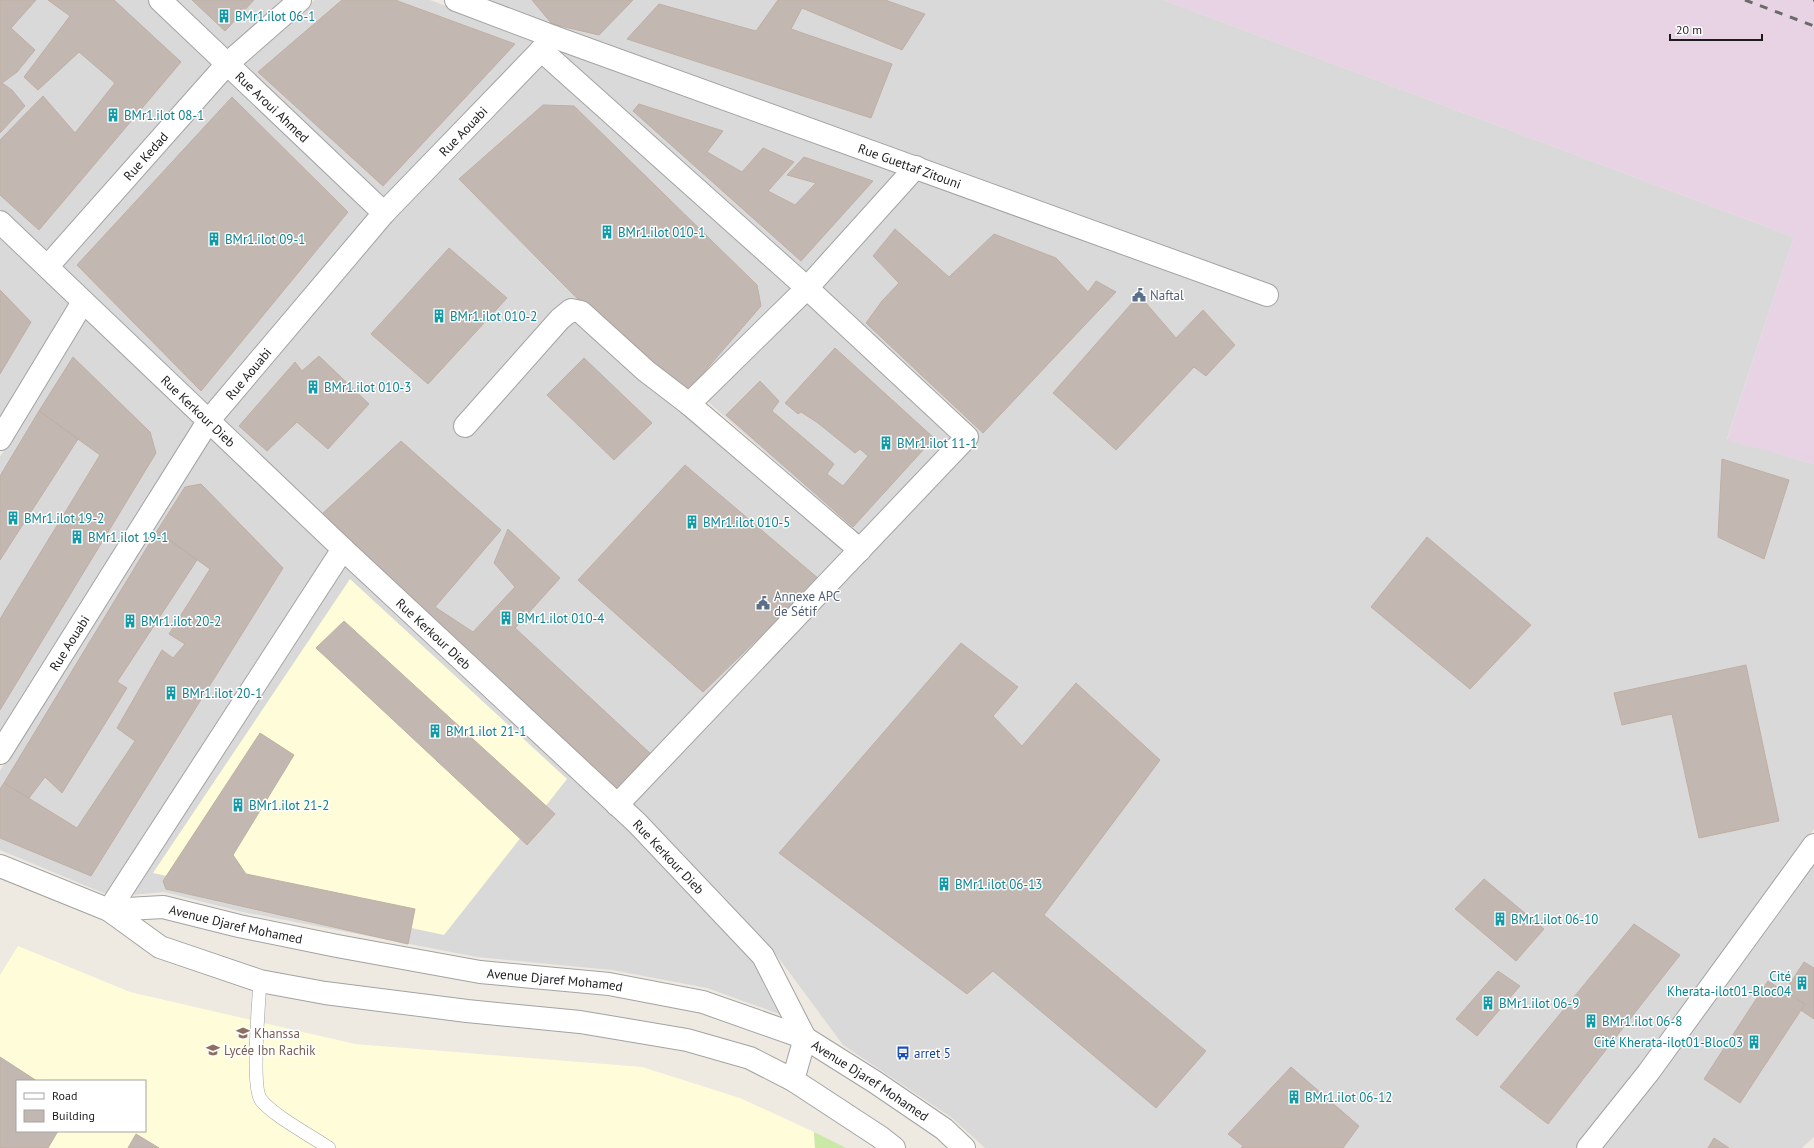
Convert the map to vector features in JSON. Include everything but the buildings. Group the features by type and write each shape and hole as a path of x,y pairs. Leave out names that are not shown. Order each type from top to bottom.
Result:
{"street":[{"name":"Rue Aroui Ahmed","path":"160,0 384,213"},
{"name":"Rue Kedad","path":"48,266 227,64 300,0"},
{"path":"456,0 548,43 967,437 617,805"},
{"name":"Rue Guettaf Zitouni","path":"548,43 916,166 1267,295"},
{"name":"Rue Aouabi","path":"0,753 209,420 384,213 548,43"},
{"path":"689,404 807,288 916,166"},
{"name":"Rue Kerkour Dieb","path":"0,222 48,266 83,302 209,420 343,549 637,823 763,956 805,1038"},
{"path":"0,439 83,302"},
{"path":"465,426 560,319 571,310 581,312 646,371 689,404 860,550"},
{"path":"109,910 343,549"},
{"path":"1588,1148 1648,1073 1814,845"},
{"path":"0,866 109,910 160,947 260,981 326,993 467,1011 580,1022 687,1040 750,1058 793,1080 880,1137 894,1148"},
{"name":"Avenue Djaref Mohamed","path":"109,910 163,906 239,926 480,972 608,984 703,1002 805,1038 944,1129 964,1148"},
{"path":"793,1080 805,1038"}],"lane":[{"path":"260,981 256,1081 260,1099 276,1113 329,1148"}],"shaded area":[{"path":"0,0 147,0 214,63 48,252 0,209"},
{"path":"174,0 286,0 228,51"},
{"path":"315,0 430,0 537,41 384,201 241,64"},
{"path":"483,0 1164,0 1794,237 1727,439 1814,464 1814,829 1642,1066 1576,1148 985,1148 952,1118 843,1045 772,949 631,805 974,441 819,287 918,178"},
{"path":"1164,0 1814,0 1814,464 1727,440 1794,237"},
{"path":"553,46 900,170 807,275"},
{"path":"542,62 793,289 686,394 846,550 617,792 222,420 393,217"},
{"name":"BMr1.ilot 09-1","path":"227,77 373,215 206,408 61,266"},
{"path":"0,235 72,304 0,422"},
{"path":"807,300 954,437 859,536 706,400"},
{"path":"85,317 198,422 0,735 0,457"},
{"path":"211,435 332,552 108,895 0,850 0,771"},
{"path":"346,563 615,816 760,963 808,1028 779,1014 707,988 612,970 477,957 243,912 164,892 131,895"},
{"path":"350,579 567,779 444,935 153,873"},
{"path":"1814,862 1814,1137 1802,1148 1600,1148"},
{"name":"Lycée Ibn Rachik","path":"18,946 130,992 355,1044 642,1067 740,1098 814,1132 815,1148 0,1148 0,975"}],"green space":[{"path":"814,1132 846,1148 815,1148"}],"railway":[{"path":"1745,0 1814,26"}],"place":[{"name":"BMr1.ilot 06-1","path":"224,16"},
{"name":"BMr1.ilot 08-1","path":"113,115"},
{"name":"BMr1.ilot 010-1","path":"607,232"},
{"name":"BMr1.ilot 09-1","path":"214,239"},
{"name":"Naftal","path":"1139,295"},
{"name":"BMr1.ilot 010-2","path":"439,316"},
{"name":"BMr1.ilot 010-3","path":"313,387"},
{"name":"BMr1.ilot 11-1","path":"886,443"},
{"name":"BMr1.ilot 19-2","path":"13,518"},
{"name":"BMr1.ilot 010-5","path":"692,522"},
{"name":"BMr1.ilot 19-1","path":"77,537"},
{"name":"Annexe APC de Sétif","path":"763,603"},
{"name":"BMr1.ilot 010-4","path":"506,618"},
{"name":"BMr1.ilot 20-2","path":"130,621"},
{"name":"BMr1.ilot 20-1","path":"171,693"},
{"name":"BMr1.ilot 21-1","path":"435,731"},
{"name":"BMr1.ilot 21-2","path":"238,805"},
{"name":"BMr1.ilot 06-13","path":"944,884"},
{"name":"BMr1.ilot 06-10","path":"1500,919"},
{"name":"Cité Kherata-ilot01-Bloc04","path":"1802,983"},
{"name":"BMr1.ilot 06-9","path":"1488,1003"},
{"name":"BMr1.ilot 06-8","path":"1591,1021"},
{"name":"Khanssa","path":"243,1033"},
{"name":"Cité Kherata-ilot01-Bloc03","path":"1754,1042"},
{"name":"Lycée Ibn Rachik","path":"213,1050"},
{"name":"arret 5","path":"903,1053"},
{"name":"BMr1.ilot 06-12","path":"1294,1097"}]}
